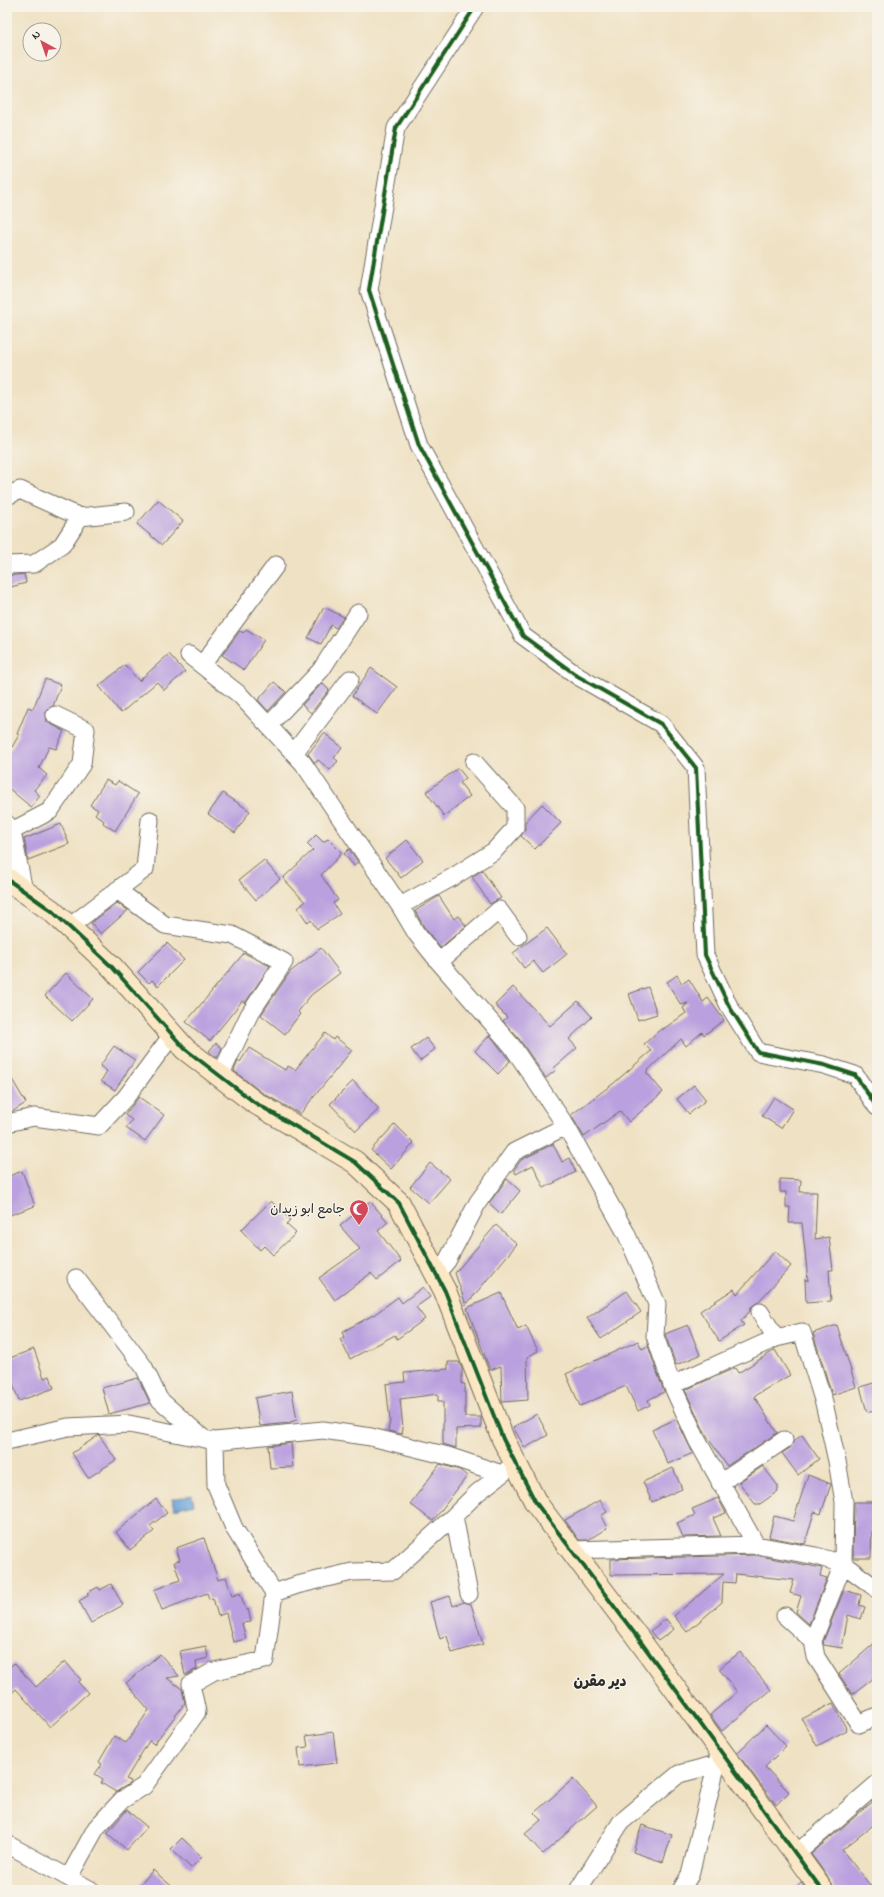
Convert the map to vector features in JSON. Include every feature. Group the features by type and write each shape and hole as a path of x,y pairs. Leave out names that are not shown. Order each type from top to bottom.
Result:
{"street":[{"path":"475,7 396,128 369,290 420,445 523,636 579,677 661,724 696,768 704,955 730,1006 758,1052 824,1065 855,1075 877,1107"},
{"path":"7,496 20,490 80,517 126,512"},
{"path":"7,565 34,564 62,545 80,517"},
{"path":"276,565 196,660 240,695 294,753 335,808 400,906 416,933 439,962 512,1046 566,1126 626,1233 657,1304 655,1336 672,1385 697,1440 756,1545"},
{"path":"269,725 321,670 358,612"},
{"path":"294,753 350,679"},
{"path":"55,715 86,730 82,764 50,811 9,827 15,885 52,911 112,967 185,1049 254,1102 355,1162 399,1203 445,1291 503,1439 509,1469 571,1550 718,1757 796,1854 822,1890"},
{"path":"400,906 453,877 494,851 515,828 515,808 474,762"},
{"path":"69,927 146,869 150,820"},
{"path":"117,890 165,925 232,935 284,962 249,1015 220,1076"},
{"path":"439,962 499,910 518,936"},
{"path":"7,1123 34,1117 99,1126 126,1097 172,1035"},
{"path":"436,1274 447,1261 478,1202 514,1152 566,1126"},
{"path":"69,1877 96,1828 122,1800 144,1786 197,1712 191,1684 214,1671 265,1660 274,1593 234,1528 216,1485 209,1440 159,1399 144,1367 76,1278"},
{"path":"760,1312 776,1338"},
{"path":"672,1385 776,1338 802,1332 824,1403 837,1461 844,1502 843,1564 813,1641 816,1657 859,1724 875,1722"},
{"path":"7,1441 68,1427 129,1424 209,1440 323,1430 371,1437 509,1469"},
{"path":"720,1483 784,1440"},
{"path":"274,1593 352,1572 393,1571 454,1516 477,1493 509,1469"},
{"path":"454,1516 468,1594"},
{"path":"571,1550 756,1545 816,1556 843,1564 877,1589"},
{"path":"785,1616 813,1641"},
{"path":"578,1890 620,1822 679,1774 718,1757"},
{"path":"680,1890 690,1875 718,1757"},
{"path":"796,1854 877,1784"},
{"path":"7,1844 91,1890"}],"water":[{"path":"192,1495 194,1504 174,1509 172,1499"}],"building":[{"path":"158,500 183,521 162,545 137,524"},
{"path":"24,574 26,583 7,588 7,576"},
{"path":"324,607 344,617 336,628 331,625 321,644 308,638"},
{"path":"246,629 264,640 244,670 222,655 240,631 243,633"},
{"path":"169,654 185,672 164,690 157,682 121,713 99,686 125,665 139,681"},
{"path":"371,668 397,687 377,714 352,696"},
{"path":"45,679 61,685 53,706 46,711 47,722 64,731 56,749 49,747 39,768 47,775 34,790 40,796 31,807 7,787 7,756 19,735 17,734 28,707 33,709"},
{"path":"274,682 286,692 268,711 258,700"},
{"path":"322,683 329,690 311,713 302,705"},
{"path":"324,733 342,747 334,758 338,761 330,770 318,760 315,763 308,754"},
{"path":"458,768 466,778 460,783 470,796 444,816 426,792"},
{"path":"106,780 115,785 118,781 138,794 115,831 103,823 104,821 95,814 98,810 90,805"},
{"path":"223,793 250,811 235,833 208,814"},
{"path":"542,804 561,823 535,849 521,836 525,829 525,822"},
{"path":"61,824 69,844 28,860 24,839"},
{"path":"316,835 323,842 328,839 342,853 321,875 338,900 333,903 340,914 317,929 311,920 308,923 298,908 305,902 283,878 313,850 307,844"},
{"path":"407,840 423,860 401,878 385,858"},
{"path":"349,849 358,862 354,866 344,854"},
{"path":"264,860 280,879 256,900 239,880"},
{"path":"482,870 501,898 490,904 472,877"},
{"path":"439,896 454,919 459,916 466,926 440,948 424,927 415,911"},
{"path":"117,903 128,910 101,934 91,923"},
{"path":"547,928 567,954 543,973 533,961 524,968 513,953"},
{"path":"167,943 184,960 158,986 152,980 149,983 138,972"},
{"path":"321,948 340,973 311,995 298,1012 300,1014 285,1034 261,1015 290,972"},
{"path":"244,953 270,966 245,1003 242,1001 210,1041 186,1022"},
{"path":"66,973 93,999 72,1021 45,996"},
{"path":"677,975 682,984 689,979 703,1002 708,998 724,1020 704,1035 702,1032 686,1046 681,1039 646,1072 663,1092 629,1122 620,1111 584,1137 571,1115 614,1083 651,1051 644,1044 662,1028 662,1030 686,1013 683,1008 688,1003 681,1005 667,982"},
{"path":"513,987 550,1026 578,1001 592,1017 569,1039 577,1048 554,1068 556,1070 546,1078 520,1040 503,1021 507,1017 495,1005"},
{"path":"648,987 657,1014 638,1020 629,994"},
{"path":"325,1033 333,1040 335,1037 352,1050 300,1114 261,1092 234,1071 238,1061 240,1062 249,1048 285,1070 288,1066 295,1070"},
{"path":"490,1035 510,1061 498,1074 475,1051"},
{"path":"426,1038 435,1049 420,1061 411,1049"},
{"path":"216,1043 222,1048 217,1058 209,1051"},
{"path":"114,1046 135,1060 115,1090 101,1081 107,1071 100,1066"},
{"path":"7,1071 26,1103 7,1113"},
{"path":"353,1081 379,1109 356,1131 330,1104"},
{"path":"694,1085 706,1100 689,1114 677,1099"},
{"path":"139,1097 164,1115 145,1141 126,1128 132,1120 125,1115"},
{"path":"774,1097 793,1109 781,1128 762,1116"},
{"path":"395,1124 414,1143 391,1169 371,1150"},
{"path":"553,1144 562,1162 570,1158 576,1172 544,1188 533,1165 516,1174 514,1170 521,1160"},
{"path":"430,1163 450,1179 429,1203 410,1187"},
{"path":"22,1171 35,1206 7,1216 7,1177"},
{"path":"507,1179 520,1191 501,1214 489,1203"},
{"path":"780,1179 801,1180 800,1192 817,1192 815,1239 829,1237 833,1270 829,1270 831,1301 806,1303 805,1279 808,1281 802,1223 789,1223 790,1207 786,1207 786,1192 780,1192"},
{"path":"271,1201 290,1220 286,1224 296,1233 273,1255 264,1246 260,1250 241,1230"},
{"path":"370,1201 388,1222 378,1231 401,1261 377,1280 371,1273 335,1300 319,1278 360,1249 340,1226"},
{"path":"496,1225 517,1244 466,1305 455,1273"},
{"path":"775,1251 791,1266 758,1302 751,1307 750,1311 741,1321 744,1325 719,1341 700,1311 734,1289 737,1294"},
{"path":"423,1287 430,1297 416,1307 425,1319 397,1339 395,1335 350,1359 340,1339 344,1337 342,1332 375,1314 398,1297 402,1303"},
{"path":"627,1291 641,1312 601,1339 587,1318"},
{"path":"501,1293 518,1330 526,1326 538,1351 527,1357 528,1400 502,1402 501,1366 490,1370 467,1308"},
{"path":"688,1325 700,1355 676,1365 665,1334"},
{"path":"837,1325 856,1387 832,1395 813,1333"},
{"path":"638,1341 642,1349 648,1346 664,1392 648,1400 650,1405 638,1411 626,1386 580,1406 566,1374"},
{"path":"34,1349 44,1378 50,1376 54,1388 19,1401 7,1367 7,1359"},
{"path":"775,1350 790,1375 754,1396 777,1433 727,1466 706,1435 685,1390 735,1368 738,1373"},
{"path":"448,1362 459,1362 462,1369 462,1384 465,1384 465,1417 481,1417 481,1428 456,1429 456,1448 443,1444 443,1401 438,1401 438,1394 400,1399 403,1428 402,1434 388,1431 390,1421 386,1384 405,1382 404,1373 448,1369"},
{"path":"138,1378 150,1403 109,1414 102,1388"},
{"path":"877,1382 877,1409 867,1412 860,1387"},
{"path":"292,1391 297,1420 290,1423 260,1426 255,1398"},
{"path":"537,1414 548,1435 525,1448 513,1427"},
{"path":"676,1419 693,1453 668,1464 652,1430"},
{"path":"99,1435 116,1460 88,1478 72,1453"},
{"path":"802,1435 819,1459 798,1475 782,1453 790,1448 794,1441"},
{"path":"291,1443 293,1467 270,1468 268,1446"},
{"path":"440,1464 460,1470 467,1476 433,1521 410,1504"},
{"path":"763,1466 778,1486 778,1491 760,1504 755,1504 739,1482"},
{"path":"673,1468 682,1489 652,1502 643,1482"},
{"path":"808,1475 831,1484 821,1514 814,1512 805,1544 769,1537 774,1516 793,1521"},
{"path":"718,1498 726,1513 713,1518 721,1536 683,1537 677,1523 695,1515 692,1509"},
{"path":"156,1499 167,1513 150,1526 154,1531 130,1550 116,1532"},
{"path":"600,1500 607,1512 601,1516 607,1528 588,1540 579,1540 565,1520"},
{"path":"854,1502 877,1502 877,1528 872,1528 871,1558 853,1558"},
{"path":"204,1538 218,1580 226,1577 232,1596 240,1593 246,1610 248,1609 251,1622 242,1623 246,1639 233,1642 226,1613 218,1616 213,1598 209,1599 207,1593 162,1610 154,1590 180,1580 174,1562 180,1560 176,1548"},
{"path":"755,1555 822,1568 820,1576 827,1578 809,1624 796,1612 801,1596 790,1593 794,1580 736,1574 735,1583 723,1582 722,1602 687,1632 674,1616 724,1574 611,1575 611,1559"},
{"path":"111,1584 123,1605 91,1623 79,1601 89,1595 87,1593 98,1587 100,1590"},
{"path":"844,1590 861,1595 859,1605 865,1607 861,1619 848,1615 842,1648 824,1645 823,1642"},
{"path":"450,1596 453,1606 464,1602 471,1604 483,1644 452,1653 447,1636 440,1639 430,1602"},
{"path":"666,1619 674,1629 658,1641 650,1631"},
{"path":"877,1641 877,1675 852,1694 839,1674"},
{"path":"206,1646 208,1658 196,1661 197,1669 185,1675 180,1651"},
{"path":"740,1652 771,1690 722,1731 710,1715 737,1692 719,1669"},
{"path":"160,1654 179,1676 167,1678 182,1689 185,1703 154,1744 149,1741 126,1779 131,1781 129,1784 116,1792 101,1783 103,1779 95,1774 102,1764 99,1762 114,1736 126,1743 149,1710 126,1683"},
{"path":"65,1661 81,1680 78,1682 88,1693 50,1727 16,1689 7,1697 7,1670 14,1663 36,1687"},
{"path":"833,1703 847,1730 817,1746 802,1719"},
{"path":"766,1725 786,1746 765,1767 789,1792 776,1805 737,1753"},
{"path":"333,1732 337,1763 300,1767 298,1748 308,1747 306,1736"},
{"path":"573,1779 597,1806 543,1854 525,1834 541,1820 534,1813"},
{"path":"877,1798 877,1822 842,1850 874,1890 834,1890 832,1883 811,1854"},
{"path":"127,1810 147,1827 127,1850 107,1833"},
{"path":"642,1825 672,1835 663,1862 633,1852"},
{"path":"182,1838 202,1857 191,1868 171,1849"},
{"path":"153,1870 176,1890 136,1890"},
{"path":"801,1883 807,1890 792,1890"}],"cycle path":[{"path":"475,7 396,128 369,290 419,445 523,636 579,677 661,724 696,768 705,955 729,1006 758,1052 824,1065 855,1075 877,1107"},
{"path":"7,879 52,911 112,967 185,1049 254,1102 355,1162 399,1203 445,1291 503,1439 536,1503 635,1634 822,1890"}],"place":[{"name":"جامع ابو زيدان","path":"359,1226"}],"district":[{"name":"دير مقرن","path":"600,1682"}]}
